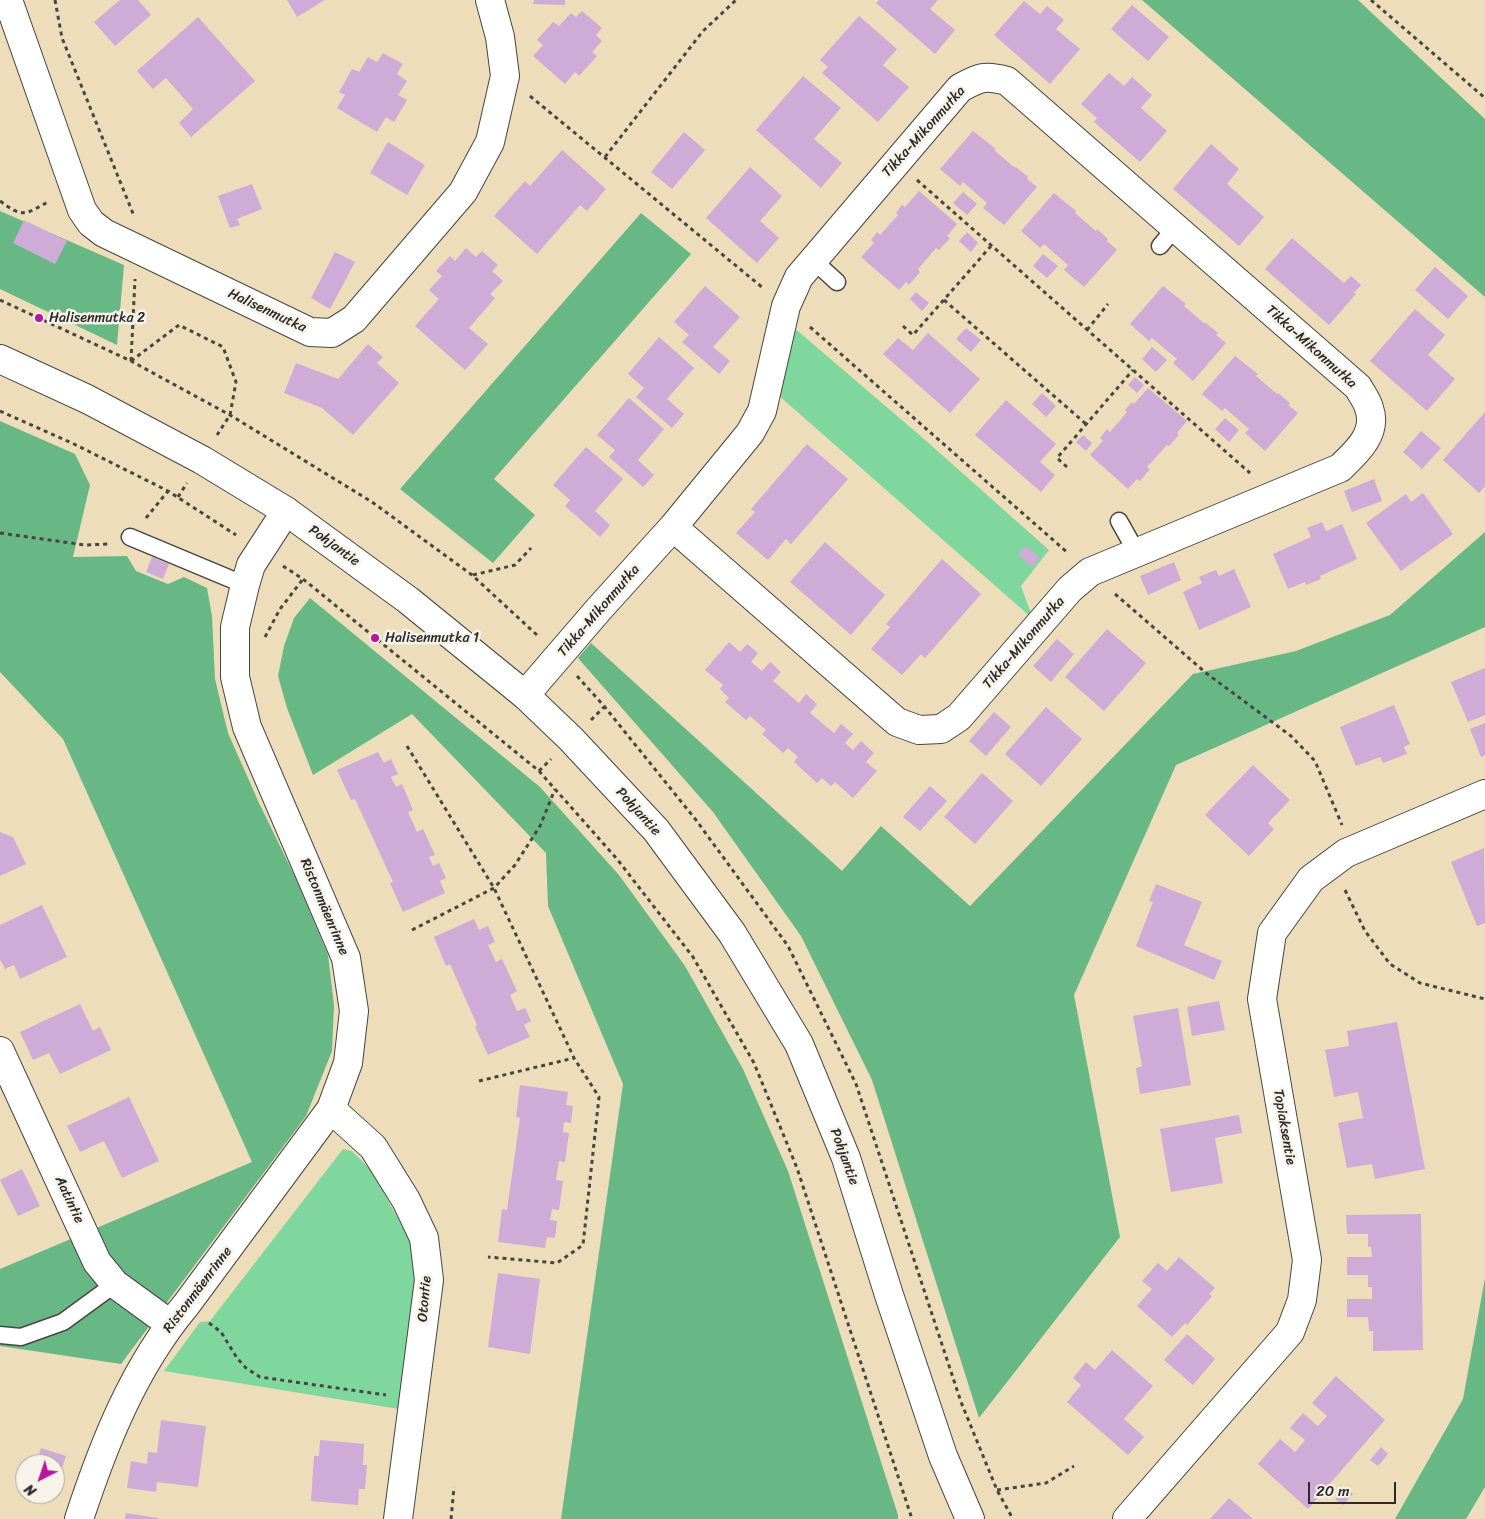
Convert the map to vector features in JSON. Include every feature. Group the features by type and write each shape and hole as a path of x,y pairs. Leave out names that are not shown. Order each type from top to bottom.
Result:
{"street":[{"name":"Halisenmutka","path":"8,0 82,210 91,223 104,233 310,332 332,333 354,319 463,192 490,142 505,76 500,37 490,0"},
{"name":"Tikka-Mikonmutka","path":"525,695 673,527 750,434 762,412 786,306 799,277 960,88 974,80 990,77 1007,81 1168,237 1358,386 1370,408 1371,429 1360,450 1340,468 1090,572 1070,589 959,717 941,728 920,730 897,722 673,527"},
{"name":"Pohjantie","path":"0,359 87,399 202,460 286,511 408,600 525,695 571,739 656,830 732,933 799,1044 846,1158 889,1295 943,1456 970,1519"},
{"name":"Ristonmäenrinne","path":"78,1519 98,1463 123,1403 332,1109 348,1063 354,1011 346,958 247,727 235,677 235,627 245,585 260,550 286,511"},
{"name":"Topiaksentie","path":"1127,1519 1290,1332 1302,1300 1307,1260 1262,998 1272,933 1311,879 1346,853 1485,794"},
{"name":"Aatintie","path":"0,1051 98,1262 115,1284 186,1316"},
{"name":"Otontie","path":"332,1109 373,1147 406,1200 424,1238 429,1280 398,1519"}],"lane":[{"path":"813,260 837,282"},
{"path":"1119,521 1137,553"},
{"path":"130,537 245,585"},
{"path":"0,1335 21,1337 63,1322 115,1284"}],"path":[{"path":"55,0 62,38 135,219 137,249 131,361"},
{"path":"605,158 703,31 736,0"},
{"path":"1372,0 1485,98"},
{"path":"505,76 786,306 1206,673 1291,736 1315,761 1345,833 1346,853 1342,883 1365,931 1390,964 1420,983 1485,999"},
{"path":"896,162 1275,495"},
{"path":"0,202 18,213 25,214 75,189"},
{"path":"903,326 913,335 991,246"},
{"path":"0,300 131,361 230,415 372,502 472,575 559,656 604,706 696,820 788,946 856,1084 961,1402 998,1490 1013,1519"},
{"path":"944,300 1086,424"},
{"path":"1087,330 1108,304"},
{"path":"131,361 179,325 208,338 223,347 236,382 230,415"},
{"path":"1067,467 1057,458 1133,370"},
{"path":"0,411 74,444 168,492 260,550 303,580 538,771 617,859 693,957 754,1063 797,1168 910,1518"},
{"path":"0,532 85,545 111,544 130,537 168,492"},
{"path":"472,575 515,565 531,548"},
{"path":"264,641 280,609 303,580"},
{"path":"406,746 494,888 574,1058 599,1097 583,1245 557,1262 488,1257"},
{"path":"412,930 494,888 514,865 540,826 555,789"},
{"path":"479,1081 574,1058"},
{"path":"186,1316 221,1332 237,1358 246,1368 260,1377 414,1398"},
{"path":"998,1490 1046,1483 1074,1466"},
{"path":"451,1519 454,1487"}],"green space":[{"path":"1142,0 1358,0 1485,119 1485,297"},
{"path":"0,211 124,265 117,345 0,289"},
{"path":"641,213 691,254 494,479 535,515 493,563 400,489"},
{"path":"792,326 924,439 1049,550 1021,586 1033,619 777,394"},
{"path":"0,421 75,454 90,485 73,557 127,556 136,571 168,584 184,577 207,588 212,616 215,679 228,733 296,879 328,955 334,1005 332,1051 306,1116 121,1364 0,1346 0,1269 252,1162 63,739 0,672"},
{"path":"1485,532 1485,627 1176,765 1074,995 1120,1237 979,1418 872,1080 801,936 713,812 578,658 591,643 842,871 881,826 970,906 1193,674 1296,651 1390,615"},
{"path":"310,598 540,787 619,875 685,966 743,1069 788,1171 898,1519 561,1519 623,1084 548,906 546,853 412,714 313,775 287,708 278,676 284,646 294,618"},
{"path":"343,1149 352,1151 372,1171 410,1241 415,1278 399,1409 164,1371 200,1322 210,1321"},
{"path":"1485,1278 1485,1487 1466,1519 1395,1519 1463,1399"}],"building":[{"path":"120,0 138,0 151,15 115,46 94,22"},
{"path":"287,0 325,0 297,17"},
{"path":"534,0 565,0 565,5 533,4"},
{"path":"879,0 938,0 930,9 955,30 935,54 876,3"},
{"path":"1024,1 1040,14 1047,6 1064,20 1056,29 1080,49 1050,84 994,35"},
{"path":"1132,5 1169,37 1148,61 1111,29"},
{"path":"582,11 602,28 596,35 602,41 592,52 597,56 579,76 575,72 565,84 533,56 543,45 537,40 553,22 559,26 571,13 576,17"},
{"path":"859,16 897,49 883,65 909,87 878,122 822,73 828,67 820,60"},
{"path":"198,17 255,81 191,137 179,123 193,109 166,78 153,89 137,71"},
{"path":"383,53 403,64 397,74 407,81 398,95 407,100 394,122 386,117 377,132 337,108 345,95 339,92 352,69 359,72 368,57 377,62"},
{"path":"1109,73 1124,86 1132,77 1152,95 1141,108 1167,131 1140,162 1094,122 1097,118 1081,104"},
{"path":"803,76 841,108 814,139 842,163 821,188 756,130"},
{"path":"973,131 1028,177 1027,179 1037,187 1004,225 983,208 987,203 963,182 960,186 940,169"},
{"path":"684,132 705,150 672,189 651,172"},
{"path":"388,142 425,165 407,195 370,173"},
{"path":"1211,144 1239,169 1227,184 1264,217 1239,246 1173,189"},
{"path":"562,150 606,189 587,211 580,205 537,254 494,216 525,181 530,186"},
{"path":"750,167 782,196 760,221 779,238 757,263 706,218"},
{"path":"252,184 262,209 237,219 240,225 230,228 218,196"},
{"path":"919,191 957,224 947,236 950,238 939,250 936,248 918,269 920,272 909,285 906,282 899,290 861,257 874,243 871,240 877,232 880,235 898,215 896,213 902,205 905,207"},
{"path":"963,192 977,204 967,215 953,203"},
{"path":"1054,193 1096,231 1097,229 1117,250 1084,287 1064,270 1068,265 1044,244 1040,248 1021,231"},
{"path":"24,220 67,241 55,264 13,243"},
{"path":"967,232 978,243 971,252 959,241"},
{"path":"1292,238 1344,283 1351,276 1361,285 1354,293 1356,294 1329,325 1265,269"},
{"path":"466,248 476,257 482,251 498,265 492,271 503,281 490,294 495,298 469,328 488,344 465,370 415,326 439,299 429,290 442,276 436,271 450,256 455,261"},
{"path":"335,252 355,262 330,309 311,298"},
{"path":"1043,254 1058,266 1047,278 1033,266"},
{"path":"1435,267 1468,296 1448,319 1415,290"},
{"path":"705,286 740,317 713,347 730,361 719,374 682,342 689,335 674,322"},
{"path":"1163,286 1186,304 1184,306 1218,333 1216,335 1226,343 1193,381 1173,363 1177,359 1152,338 1149,341 1130,324"},
{"path":"916,292 929,303 922,311 910,299"},
{"path":"1415,309 1445,335 1428,355 1455,379 1427,411 1370,361"},
{"path":"966,328 981,340 971,352 956,339"},
{"path":"928,333 980,379 950,413 883,354 898,338 913,350"},
{"path":"659,337 694,368 667,399 684,414 672,428 636,397 644,388 628,374"},
{"path":"368,344 383,357 377,363 399,383 353,435 322,408 284,393 296,363 338,379"},
{"path":"1152,347 1167,360 1156,372 1142,359"},
{"path":"1235,356 1258,374 1256,376 1290,403 1288,405 1298,413 1265,451 1245,433 1249,429 1225,408 1222,411 1202,394"},
{"path":"1135,377 1144,385 1137,393 1128,385"},
{"path":"1148,388 1187,421 1177,433 1179,435 1147,467 1150,469 1140,481 1137,479 1128,489 1090,455 1103,441 1100,438 1107,429 1110,432 1127,412 1125,410 1132,402 1134,404"},
{"path":"1042,393 1056,406 1046,417 1032,404"},
{"path":"629,398 664,429 638,460 654,475 643,487 609,457 615,450 597,435"},
{"path":"1006,400 1056,444 1040,462 1055,475 1041,492 975,435"},
{"path":"1485,412 1485,486 1479,493 1443,460"},
{"path":"1225,418 1239,430 1229,442 1215,429"},
{"path":"1421,431 1441,448 1422,469 1403,452"},
{"path":"1083,435 1092,443 1086,451 1076,442"},
{"path":"807,444 848,479 791,544 786,539 768,560 736,533 755,512 751,509"},
{"path":"586,447 623,479 595,511 610,525 600,537 565,506 570,500 553,485"},
{"path":"1374,479 1382,501 1352,512 1344,491"},
{"path":"1423,493 1453,534 1401,571 1366,523 1406,494 1411,502"},
{"path":"1322,522 1326,531 1342,524 1357,559 1320,576 1321,579 1306,585 1305,582 1288,589 1273,554 1311,537 1307,528"},
{"path":"825,542 885,595 851,635 790,582"},
{"path":"1026,546 1040,558 1032,567 1018,555"},
{"path":"152,557 169,564 163,579 146,572"},
{"path":"942,559 981,594 925,658 921,654 902,675 871,649 890,627 886,624"},
{"path":"1174,562 1181,580 1148,595 1140,576"},
{"path":"1234,569 1251,607 1199,630 1183,592 1202,583 1199,577 1216,570 1219,576"},
{"path":"1107,629 1146,663 1104,711 1065,677"},
{"path":"1057,639 1074,654 1051,682 1033,666"},
{"path":"729,642 740,652 747,644 758,653 751,662 762,671 770,662 781,672 773,681 799,703 806,694 817,704 810,713 834,733 841,724 853,734 845,743 853,750 861,741 874,753 866,762 877,771 853,798 835,782 831,786 822,778 817,783 794,762 798,757 788,748 783,753 762,734 766,730 750,716 746,720 725,702 729,698 720,689 723,685 705,670"},
{"path":"1485,668 1485,715 1468,722 1451,682"},
{"path":"1394,705 1410,744 1404,747 1407,754 1383,763 1380,757 1356,766 1340,727"},
{"path":"1046,707 1082,739 1041,786 1005,754"},
{"path":"994,712 1011,727 986,756 969,741"},
{"path":"1485,723 1485,755 1481,757 1470,729"},
{"path":"378,752 384,763 391,759 398,774 391,777 396,787 402,784 413,810 408,812 417,832 423,829 435,855 429,857 433,866 439,863 446,878 440,881 445,893 403,912 390,883 393,882 355,799 351,800 337,770"},
{"path":"1253,765 1290,800 1268,823 1274,829 1249,856 1205,815"},
{"path":"982,773 1013,801 975,844 944,817"},
{"path":"930,786 947,801 920,831 903,817"},
{"path":"0,832 13,837 26,864 0,876"},
{"path":"1484,848 1485,923 1477,926 1451,862"},
{"path":"1156,884 1202,902 1184,945 1222,961 1214,980 1136,946 1153,902 1149,901"},
{"path":"42,905 67,957 20,979 14,965 5,969 0,961 0,925"},
{"path":"474,919 479,930 488,926 495,942 488,945 496,962 502,959 517,991 510,995 517,1011 525,1008 531,1021 524,1025 530,1037 488,1055 450,964 446,966 434,937"},
{"path":"1219,1001 1225,1030 1192,1036 1187,1007"},
{"path":"80,1004 93,1031 100,1027 111,1050 60,1074 49,1053 33,1060 20,1032"},
{"path":"1178,1008 1191,1085 1140,1094 1136,1068 1142,1066 1133,1016"},
{"path":"1397,1022 1425,1169 1375,1179 1372,1164 1347,1168 1338,1123 1363,1118 1358,1092 1334,1097 1325,1050 1349,1046 1347,1031"},
{"path":"520,1085 568,1092 566,1105 573,1106 571,1123 564,1122 563,1132 569,1133 565,1162 559,1161 556,1180 563,1181 559,1210 552,1209 550,1220 557,1221 555,1238 547,1237 545,1248 498,1242 502,1209 507,1210 520,1118 516,1117"},
{"path":"129,1097 159,1161 122,1178 104,1141 80,1152 67,1126"},
{"path":"1239,1115 1242,1133 1215,1138 1223,1183 1171,1192 1160,1129"},
{"path":"22,1169 40,1206 18,1216 0,1180"},
{"path":"1421,1214 1423,1350 1373,1351 1373,1331 1369,1331 1368,1317 1347,1317 1347,1299 1372,1299 1372,1287 1368,1287 1368,1275 1347,1275 1347,1257 1372,1257 1371,1247 1368,1247 1368,1234 1347,1234 1346,1215"},
{"path":"1179,1257 1215,1288 1209,1294 1212,1296 1187,1325 1185,1323 1172,1337 1137,1306 1152,1289 1142,1281 1158,1263 1167,1271"},
{"path":"498,1273 540,1279 530,1354 488,1347"},
{"path":"1187,1334 1215,1359 1193,1385 1164,1360"},
{"path":"1112,1350 1153,1386 1124,1419 1144,1437 1128,1455 1067,1402 1081,1385 1073,1378 1086,1362 1095,1370"},
{"path":"1336,1376 1385,1420 1308,1509 1258,1464 1280,1439 1295,1452 1305,1440 1290,1428 1303,1413 1318,1426 1327,1416 1312,1403"},
{"path":"161,1420 206,1426 198,1487 157,1482 156,1492 127,1488 131,1461 147,1464 148,1452 157,1453"},
{"path":"320,1440 364,1444 363,1465 367,1465 365,1489 359,1489 358,1505 311,1501 314,1456 319,1456"},
{"path":"1381,1447 1388,1454 1378,1466 1370,1460"},
{"path":"41,1448 60,1454 39,1454"},
{"path":"1346,1487 1353,1494 1343,1505 1335,1499"},
{"path":"1229,1498 1253,1519 1210,1519"},
{"path":"126,1513 158,1518 158,1519 125,1519"}],"place":[{"name":"Halisenmutka 2","path":"39,318"},
{"name":"Halisenmutka 1","path":"375,638"}]}
